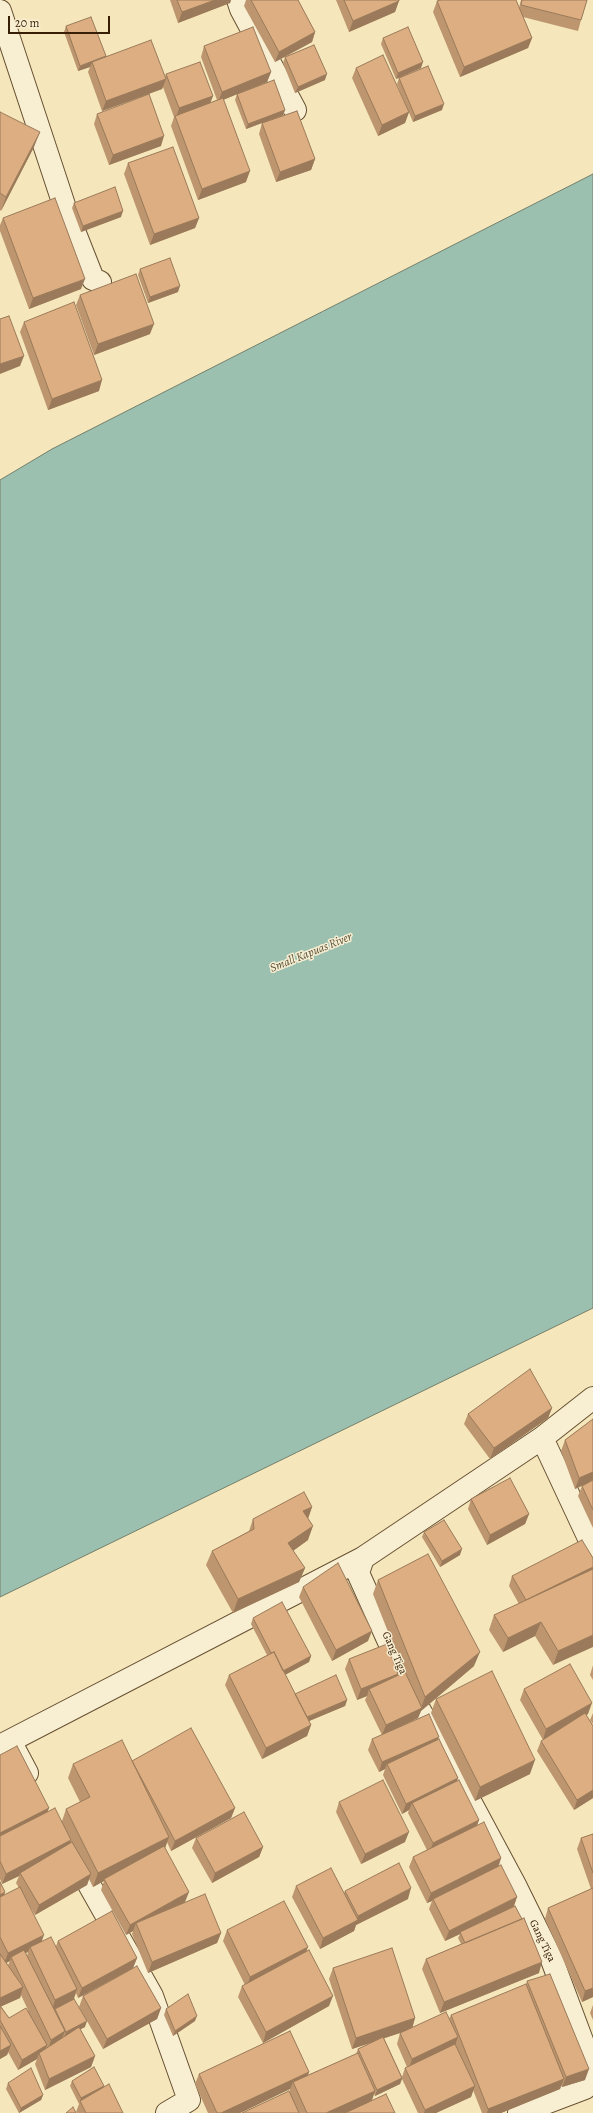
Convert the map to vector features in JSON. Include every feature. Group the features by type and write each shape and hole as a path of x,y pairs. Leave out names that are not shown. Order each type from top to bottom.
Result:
{"street":[{"path":"238,0 241,9 295,110"},
{"path":"0,11 65,208 93,279 100,282"},
{"path":"37,1792 5,1743 363,1558 542,1438 593,1398"},
{"path":"542,1438 593,1547"},
{"name":"Gang Tiga","path":"363,1558 358,1573 417,1704 516,1887 552,1960 593,2070"},
{"path":"64,1839 152,1996 189,2100 167,2113"},
{"path":"519,2113 585,2088 593,2080"}],"water":[{"name":"Small Kapuas River","path":"593,174 593,1308 0,1597 0,480 52,449"}],"building":[{"path":"177,0 215,0 182,12"},
{"path":"251,0 298,0 315,32 279,52"},
{"path":"344,0 399,0 399,1 353,21"},
{"path":"516,0 532,38 464,67 437,1"},
{"path":"522,0 587,0 581,20 521,5"},
{"path":"91,17 106,56 80,66 66,26"},
{"path":"253,27 271,72 222,92 204,46"},
{"path":"408,27 423,62 398,73 383,38"},
{"path":"151,40 166,79 106,101 92,62"},
{"path":"314,45 327,74 298,87 285,57"},
{"path":"383,55 409,112 382,125 356,68"},
{"path":"200,62 213,96 179,108 166,74"},
{"path":"428,66 444,104 415,116 399,78"},
{"path":"274,80 285,110 248,124 237,94"},
{"path":"149,94 164,136 113,155 97,114"},
{"path":"223,98 250,171 202,189 175,116"},
{"path":"297,111 315,159 280,172 262,123"},
{"path":"0,112 40,132 6,197 0,193"},
{"path":"173,147 199,218 154,234 128,163"},
{"path":"115,187 123,211 83,226 74,203"},
{"path":"55,198 85,279 33,298 3,218"},
{"path":"170,258 180,286 150,297 140,269"},
{"path":"136,274 154,324 98,344 80,295"},
{"path":"74,302 102,380 52,399 24,322"},
{"path":"9,316 24,356 0,364 0,319"},
{"path":"530,1369 552,1408 494,1448 468,1414"},
{"path":"593,1419 593,1472 579,1478 565,1440"},
{"path":"510,1478 529,1514 490,1535 471,1499"},
{"path":"593,1480 593,1510 582,1486"},
{"path":"304,1492 312,1507 303,1511 313,1526 288,1543 305,1568 238,1599 212,1551 254,1529 253,1519"},
{"path":"444,1520 462,1549 442,1561 424,1532"},
{"path":"582,1540 593,1558 593,1567 526,1600 512,1576"},
{"path":"428,1554 480,1652 425,1697 378,1580"},
{"path":"338,1563 372,1631 336,1650 303,1587"},
{"path":"593,1569 593,1635 558,1651 541,1622 508,1638 494,1615"},
{"path":"282,1602 311,1656 283,1671 274,1652 271,1653 253,1618"},
{"path":"387,1644 398,1674 361,1689 349,1659"},
{"path":"274,1652 311,1725 266,1748 229,1675"},
{"path":"570,1664 592,1703 546,1729 524,1689"},
{"path":"492,1671 535,1760 480,1787 436,1699"},
{"path":"405,1672 422,1708 386,1725 369,1689"},
{"path":"336,1675 347,1700 307,1717 295,1694"},
{"path":"585,1713 593,1726 593,1790 577,1800 541,1741"},
{"path":"429,1714 439,1737 382,1762 372,1739"},
{"path":"191,1728 235,1808 175,1841 132,1761"},
{"path":"439,1739 458,1778 406,1804 387,1764"},
{"path":"122,1740 169,1837 98,1873 66,1809 90,1797 73,1764"},
{"path":"17,1746 49,1808 0,1833 0,1755"},
{"path":"383,1780 409,1832 365,1854 339,1802"},
{"path":"459,1780 479,1820 433,1843 412,1803"},
{"path":"55,1808 71,1840 6,1874 0,1861 0,1836"},
{"path":"244,1812 263,1847 215,1873 196,1838"},
{"path":"484,1822 501,1858 431,1893 413,1857"},
{"path":"593,1834 593,1873 581,1838"},
{"path":"72,1842 91,1874 39,1905 20,1873"},
{"path":"164,1846 189,1892 130,1925 104,1879"},
{"path":"399,1863 411,1888 358,1916 345,1891"},
{"path":"501,1865 517,1897 449,1931 433,1899"},
{"path":"331,1868 358,1920 323,1938 296,1886"},
{"path":"0,1882 5,1892 0,1895"},
{"path":"20,1887 44,1935 8,1953 0,1937 0,1897"},
{"path":"593,1888 593,1988 585,1991 548,1908"},
{"path":"205,1894 221,1933 152,1962 136,1923"},
{"path":"284,1901 308,1947 250,1977 227,1930"},
{"path":"515,1906 522,1919 465,1943 460,1932"},
{"path":"112,1911 137,1958 82,1988 58,1941"},
{"path":"524,1918 542,1962 444,2002 426,1959"},
{"path":"51,1937 77,1989 55,2000 30,1947"},
{"path":"392,1948 415,2018 356,2038 333,1968"},
{"path":"24,1950 65,2031 51,2040 11,1957"},
{"path":"309,1950 333,1996 266,2032 242,1986"},
{"path":"0,1954 23,1987 0,1998"},
{"path":"137,1966 161,2008 107,2039 83,1996"},
{"path":"550,1974 589,2069 566,2077 527,1981"},
{"path":"526,1984 564,2079 488,2109 451,2015"},
{"path":"188,1994 197,2016 175,2031 166,2009"},
{"path":"74,1999 87,2021 66,2032 55,2009"},
{"path":"0,2006 9,2018 26,2008 47,2045 22,2060 0,2020"},
{"path":"446,2012 458,2037 412,2059 400,2033"},
{"path":"0,2026 11,2045 0,2051"},
{"path":"79,2027 95,2056 49,2079 39,2053"},
{"path":"290,2031 309,2072 221,2113 217,2113 199,2074"},
{"path":"383,2037 402,2078 377,2090 358,2049"},
{"path":"455,2044 475,2086 425,2110 405,2068"},
{"path":"358,2053 375,2091 326,2113 307,2113 293,2082"},
{"path":"94,2067 104,2086 81,2098 72,2081"},
{"path":"31,2068 43,2095 21,2108 8,2083"},
{"path":"109,2084 123,2113 86,2113 80,2101"},
{"path":"289,2091 299,2113 242,2113"},
{"path":"386,2094 395,2113 345,2113"},
{"path":"73,2107 76,2113 66,2113"}]}
